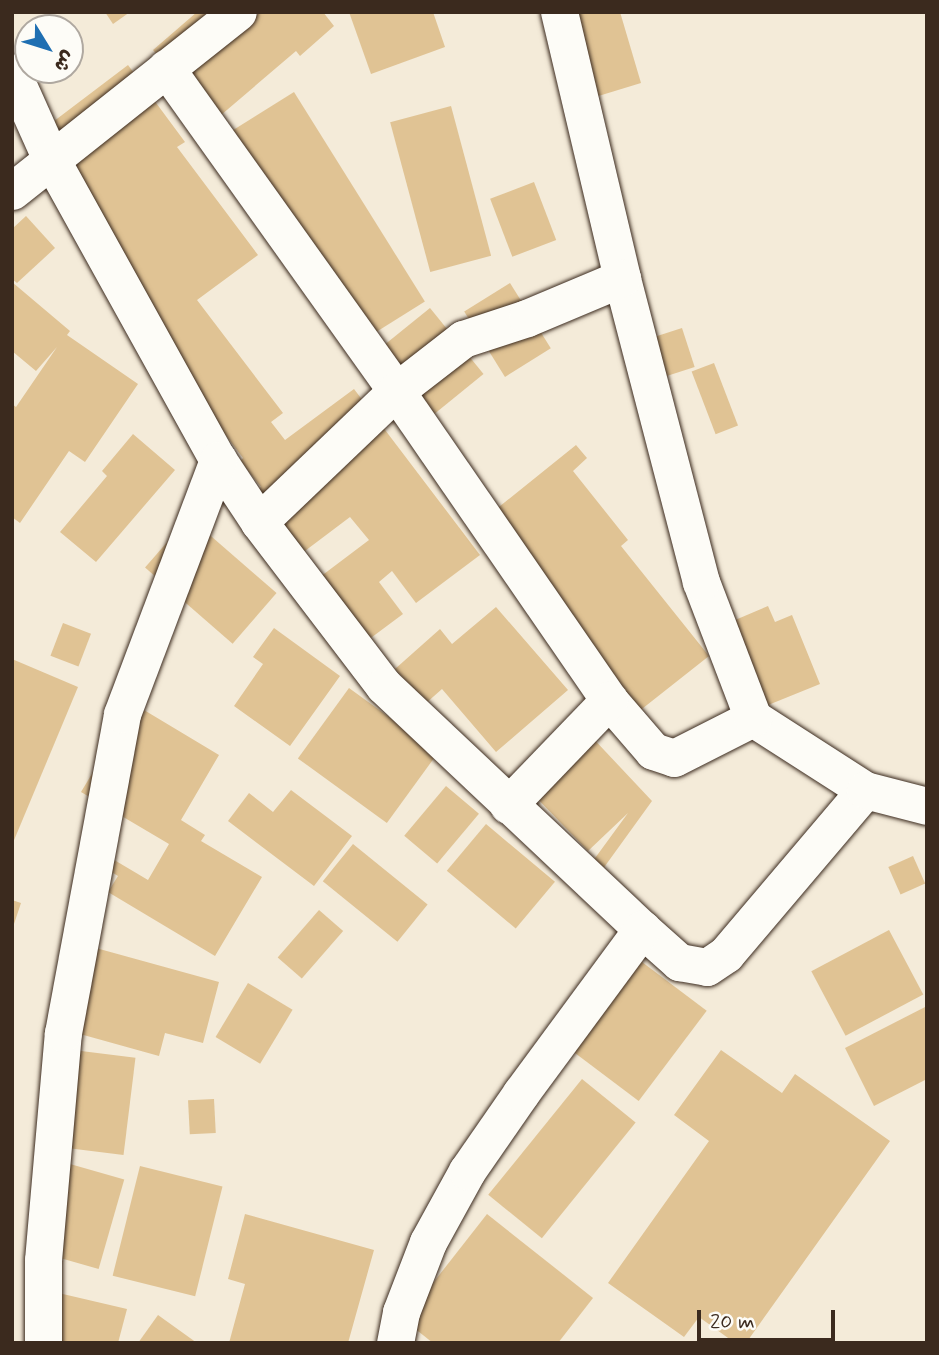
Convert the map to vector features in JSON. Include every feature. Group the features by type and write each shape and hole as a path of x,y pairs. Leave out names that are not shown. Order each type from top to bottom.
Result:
{"street":[{"path":"12,191 238,12"},
{"path":"559,12 622,278 701,582 753,718 864,790 927,806"},
{"path":"166,68 396,391 609,700 653,751 674,758 753,718"},
{"path":"12,72 51,159 218,460 259,523 384,686 508,805 679,962 707,967 718,961 864,790"},
{"path":"259,523 396,391 463,339 527,318 622,278"},
{"path":"43,1343 43,1260 63,1033 120,727 218,460"},
{"path":"508,805 609,700"},
{"path":"395,1343 401,1311 428,1241 467,1171 642,929"}],"building":[{"path":"105,12 130,12 113,24"},
{"path":"197,12 220,12 237,32 258,14 256,12 323,12 334,26 300,56 296,51 214,121 153,50"},
{"path":"349,12 433,12 445,47 371,74"},
{"path":"542,12 620,12 641,83 569,105"},
{"path":"128,65 185,142 177,147 258,255 197,300 283,413 271,422 285,440 354,389 480,555 416,603 392,571 379,582 403,614 360,646 312,583 369,540 350,517 289,563 242,501 261,487 240,461 243,458 67,225 37,134"},
{"path":"294,92 425,301 356,344 225,135"},
{"path":"451,106 491,256 430,272 390,122"},
{"path":"534,182 556,240 512,257 490,199"},
{"path":"26,216 55,248 17,283 12,279 12,229"},
{"path":"12,282 70,331 67,335 138,384 85,462 69,451 20,523 12,517 12,404 16,407 57,347 36,371 12,351"},
{"path":"510,283 551,348 505,377 464,312"},
{"path":"430,308 483,374 424,422 371,356"},
{"path":"682,328 695,367 637,386 624,347"},
{"path":"714,363 738,426 716,434 692,372"},
{"path":"133,434 175,470 96,562 60,532 107,476 102,471"},
{"path":"576,445 587,458 573,471 628,540 621,546 709,656 633,716 479,523"},
{"path":"189,517 277,593 233,644 145,568"},
{"path":"768,606 775,622 792,615 820,684 756,710 721,626"},
{"path":"496,607 568,690 496,752 442,689 425,704 395,669 440,629 452,644"},
{"path":"63,623 91,634 78,666 50,656"},
{"path":"274,628 340,676 290,746 234,706 263,664 253,657"},
{"path":"12,659 78,687 12,845"},
{"path":"349,688 438,753 387,823 298,758"},
{"path":"134,704 219,755 181,820 205,835 201,841 262,877 215,956 108,892 118,876 84,855 89,845 148,880 169,844 81,792"},
{"path":"589,734 652,801 600,873 590,865 628,813 588,851 530,791"},
{"path":"446,786 479,814 437,863 404,836"},
{"path":"291,790 352,836 314,886 228,821 249,793 273,812"},
{"path":"486,824 555,882 516,929 447,871"},
{"path":"353,844 428,904 397,942 323,881"},
{"path":"913,856 925,883 901,894 888,867"},
{"path":"12,900 21,903 13,927 12,927"},
{"path":"319,910 343,931 302,979 278,958"},
{"path":"889,930 923,994 846,1036 811,971"},
{"path":"85,945 219,982 203,1043 165,1033 159,1056 62,1029"},
{"path":"638,959 707,1011 639,1101 570,1049"},
{"path":"248,983 293,1010 260,1064 216,1037"},
{"path":"927,1006 927,1079 874,1106 845,1048"},
{"path":"65,1049 135,1058 124,1155 53,1146"},
{"path":"721,1050 782,1093 795,1074 890,1141 746,1343 735,1343 699,1317 684,1337 608,1283 709,1141 674,1115"},
{"path":"582,1079 636,1122 542,1238 488,1195"},
{"path":"214,1099 216,1133 190,1134 188,1100"},
{"path":"56,1160 124,1180 99,1269 30,1249"},
{"path":"140,1166 222,1187 195,1296 113,1276"},
{"path":"245,1214 374,1250 348,1343 229,1343 245,1284 228,1279"},
{"path":"487,1214 593,1298 558,1343 433,1343 404,1320"},
{"path":"50,1291 127,1309 118,1343 38,1343"},
{"path":"158,1315 197,1343 138,1343"}]}
